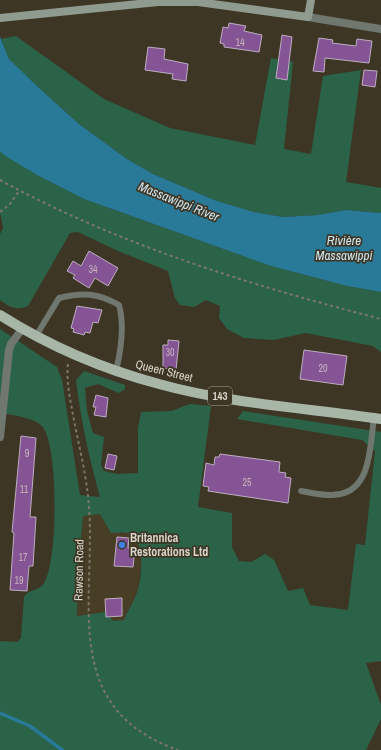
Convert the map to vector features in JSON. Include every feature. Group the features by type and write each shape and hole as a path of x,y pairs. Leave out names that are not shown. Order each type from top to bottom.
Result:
{"main road":[{"name":"Queen Street","path":"0,316 22,329 72,353 116,371 160,385 200,393 377,418"}],"street":[{"path":"308,17 311,0"},
{"path":"0,18 158,2 198,2 381,28"},
{"path":"0,437 9,350 11,344 22,329"}],"lane":[{"path":"36,336 59,298 76,294 103,296 119,305 123,317 120,355 116,371"},
{"path":"300,491 334,495 341,494 355,487 366,470 377,418"}],"path":[{"path":"0,180 20,191 83,220 172,257 233,277 381,319"},
{"path":"0,212 10,204 20,191"},
{"name":"Rawson Road","path":"72,353 68,365 68,385 88,501 87,615 89,640 95,667 105,690 119,714 138,732 158,743 178,750"}],"shaded area":[{"path":"100,514 111,533 128,533 134,537 138,542 142,556 138,589 124,621 113,621 106,617 105,612 77,616 77,582 83,516"}],"green space":[{"path":"16,36 104,99 170,128 255,145 271,58 293,62 284,149 311,154 323,76 361,70 346,182 381,188 381,213 346,210 317,215 283,217 254,212 217,201 153,174 127,159 79,124 9,59 1,39"},
{"path":"0,151 37,175 84,199 271,266 347,286 381,292 381,352 373,346 306,333 273,340 244,338 227,329 219,318 220,306 206,300 194,307 180,305 175,298 168,271 118,251 78,232 70,233 28,306 17,308 10,306 0,300 0,234 3,228 0,212"},
{"path":"0,329 57,367 62,380 80,495 100,497 92,468 80,410 76,380 84,371 125,385 125,389 119,393 98,384 85,388 87,411 93,433 104,437 101,465 104,471 117,474 138,473 138,428 141,412 171,411 190,404 211,406 198,507 232,513 232,547 239,561 251,562 265,554 274,560 288,591 303,588 310,605 348,610 356,544 365,545 375,451 362,440 237,419 243,411 381,432 381,661 366,663 381,705 381,719 366,750 0,750 0,641 17,642 21,638 24,597 28,593 42,586 48,575 52,556 55,504 51,454 47,435 41,425 27,418 0,413","holes":["100,514 111,533 127,533 133,536 137,541 141,557 141,575 135,597 124,620 113,621 110,617 106,617 106,612 77,616 77,582 83,516"]}],"water":[{"name":"Rivière Massawippi","path":"0,37 9,59 79,124 127,159 153,174 217,201 254,212 283,217 317,215 346,210 381,213 381,292 347,286 271,266 84,199 37,175 4,155 0,151"}],"building":[{"path":"229,23 246,26 244,31 262,35 259,52 224,47 224,44 220,43 223,27 228,28"},
{"path":"282,35 292,37 287,80 276,78"},
{"path":"319,38 333,40 332,43 356,46 357,39 372,41 369,63 325,58 324,72 313,71"},
{"path":"148,47 165,49 164,59 188,64 186,81 172,79 173,74 145,70"},
{"path":"364,70 377,71 375,87 362,85"},
{"path":"89,251 118,268 108,286 95,278 89,288 73,278 75,275 67,271 73,261 81,266"},
{"path":"77,306 102,310 98,323 93,322 90,333 85,332 84,335 73,332 74,329 71,328"},
{"path":"168,340 179,341 176,370 163,368 163,345 168,345"},
{"path":"304,350 347,356 343,385 300,379"},
{"path":"96,395 108,398 106,417 94,415 96,407 93,407"},
{"path":"21,436 36,438 30,517 36,517 33,566 29,566 27,591 10,590 14,533 12,532"},
{"path":"108,454 117,456 114,470 105,468"},
{"path":"220,454 280,462 279,472 286,473 285,477 291,478 288,503 208,491 209,487 203,486 206,463 214,465 215,457 219,457"},
{"name":"Britannica Restorations Ltd","path":"117,537 129,538 128,548 135,549 133,567 114,566"},
{"path":"122,598 122,616 106,617 105,599"}],"waterway":[{"path":"0,713 30,726 62,750"}],"place":[{"name":"Britannica Restorations Ltd","path":"122,545"}],"water label":[{"name":"Massawippi River","path":"179,201"}]}
